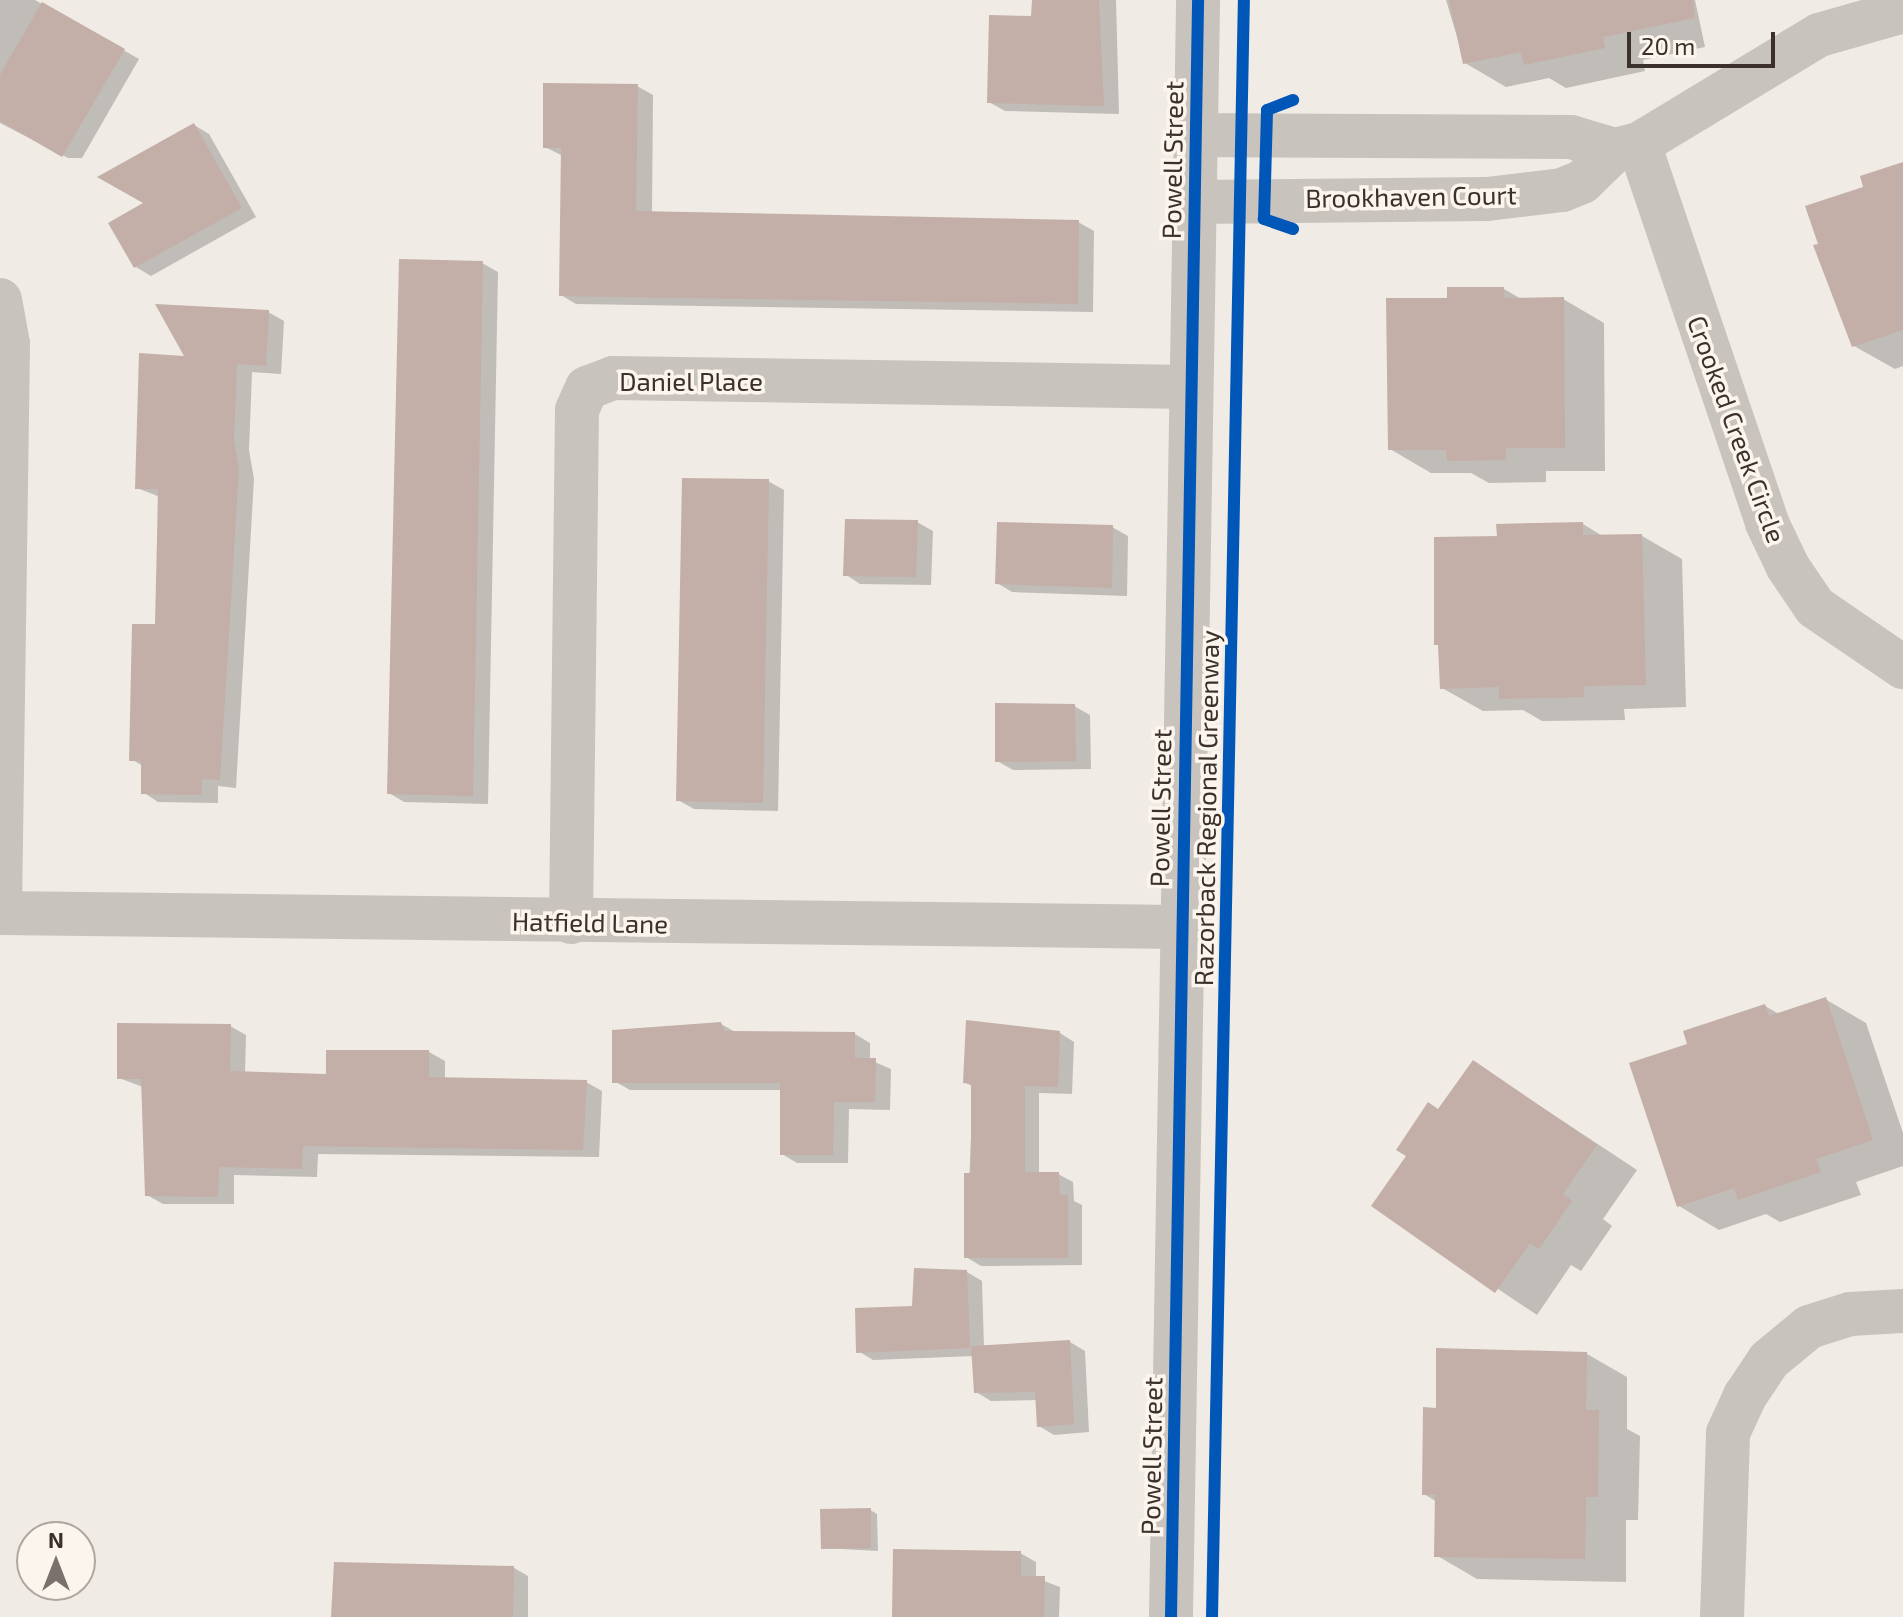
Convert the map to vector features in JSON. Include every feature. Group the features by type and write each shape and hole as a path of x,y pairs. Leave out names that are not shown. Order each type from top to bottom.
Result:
{"street":[{"name":"Powell Street","path":"1171,1617 1189,387 1198,0"},
{"name":"Brookhaven Court","path":"1193,202 1524,196 1582,182 1812,17 1903,11"},
{"path":"1195,135 1571,137 1627,147"},
{"name":"Crooked Creek Circle","path":"1627,147 1767,523 1788,567 1815,607 1903,667"},
{"path":"0,300 8,344 0,913"},
{"name":"Daniel Place","path":"571,922 577,410 587,388 613,378 1189,387"},
{"name":"Hatfield Lane","path":"0,913 1180,927"},
{"path":"1722,1617 1728,1433 1745,1396 1769,1360 1809,1327 1850,1314 1903,1311"}],"building":[{"path":"1032,0 1099,0 1104,106 987,103 989,15 1031,16"},
{"path":"1449,0 1693,0 1695,18 1603,37 1605,48 1524,65 1521,52 1463,64"},
{"path":"42,2 125,49 62,157 0,121 0,75"},
{"path":"543,83 638,84 636,211 1079,220 1078,304 559,296 561,148 543,148"},
{"path":"194,123 242,208 134,268 108,223 143,203 97,177"},
{"path":"1903,162 1903,330 1852,347 1813,245 1818,244 1805,206 1863,187 1860,176"},
{"path":"399,259 483,261 473,796 387,794"},
{"path":"1447,287 1504,287 1504,298 1564,297 1565,448 1506,448 1506,460 1447,461 1446,450 1388,450 1386,298 1447,298"},
{"path":"155,304 269,310 266,366 237,364 234,440 239,469 220,780 202,779 202,795 141,794 141,761 129,761 132,624 155,624 158,489 135,489 139,353 184,356"},
{"path":"682,478 769,479 763,803 676,801"},
{"path":"845,519 918,520 916,577 843,576"},
{"path":"997,522 1113,525 1112,588 995,584"},
{"path":"1583,522 1583,535 1642,534 1646,685 1584,686 1584,697 1499,699 1499,687 1440,689 1438,645 1434,645 1434,537 1497,536 1496,524"},
{"path":"995,703 1075,704 1076,761 995,762"},
{"path":"1826,997 1873,1140 1816,1159 1821,1172 1738,1200 1734,1188 1677,1207 1629,1063 1687,1044 1683,1031 1765,1004 1769,1016"},
{"path":"966,1020 1060,1031 1058,1087 1025,1086 1025,1172 1059,1172 1060,1195 1068,1195 1068,1258 964,1258 964,1173 971,1173 971,1084 963,1083"},
{"path":"721,1022 724,1031 855,1032 855,1058 876,1058 875,1102 834,1102 833,1155 780,1155 780,1083 612,1083 612,1030"},
{"path":"117,1023 231,1024 230,1071 326,1074 326,1050 429,1050 429,1077 587,1080 583,1150 303,1146 302,1169 219,1167 218,1197 145,1196 141,1079 117,1079"},
{"path":"1473,1060 1597,1145 1563,1194 1572,1201 1539,1249 1530,1243 1495,1293 1371,1206 1406,1156 1396,1150 1428,1102 1438,1109"},
{"path":"914,1268 967,1270 970,1348 856,1353 855,1308 912,1306"},
{"path":"1070,1340 1074,1424 1037,1427 1035,1392 974,1393 971,1346"},
{"path":"1436,1348 1587,1352 1586,1410 1599,1410 1598,1497 1586,1497 1585,1559 1434,1557 1435,1495 1422,1495 1423,1407 1436,1408"},
{"path":"871,1508 871,1548 821,1549 820,1509"},
{"path":"893,1549 1021,1551 1021,1576 1045,1576 1044,1617 892,1617"},
{"path":"334,1562 514,1566 513,1617 331,1617"}],"cycle path":[{"name":"Razorback Regional Greenway","path":"1171,1617 1198,0"},
{"name":"Razorback Regional Greenway","path":"1212,1617 1244,0"},
{"path":"1293,100 1267,110 1264,219 1293,229"}]}
